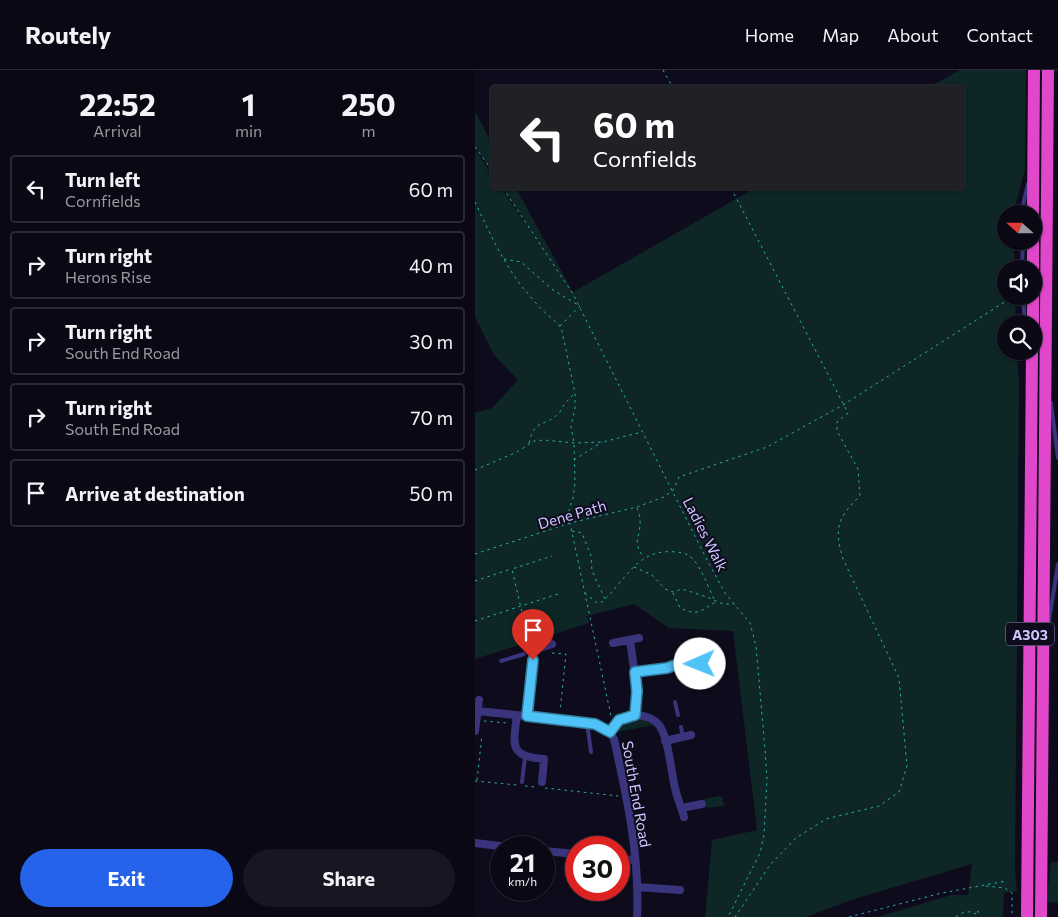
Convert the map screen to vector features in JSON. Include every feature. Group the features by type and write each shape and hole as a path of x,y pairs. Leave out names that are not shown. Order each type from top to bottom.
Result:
{"highway":[{"path":"1033,205 1034,70"},
{"name":"A303","path":"1041,917 1048,70"},
{"name":"A303","path":"1027,917 1032,360"}],"street":[{"path":"613,643 639,638"},
{"path":"630,640 637,691 635,715"},
{"path":"527,716 533,660 527,653 552,644"},
{"path":"635,672 667,668 681,663 700,664 708,662"},
{"path":"693,664 697,680"},
{"path":"479,700 477,711 479,731"},
{"name":"South End Road","path":"477,711 516,720 527,716 587,723 612,729 627,797 637,887 637,917"},
{"path":"612,729 623,717 635,715 650,718 657,723 665,741 676,792 684,817"},
{"path":"516,720 515,745 518,751 525,757 544,759 542,782"},
{"path":"665,741 687,736"},
{"path":"682,808 702,804"},
{"path":"475,843 490,845"},
{"path":"630,860 634,860"},
{"path":"637,887 680,890"}],"lane":[{"path":"1023,205 1034,158"},
{"path":"1027,360 1032,400"},
{"path":"1046,363 1058,458"},
{"path":"1043,657 1058,564"},
{"path":"501,661 527,653"},
{"path":"675,702 678,715"},
{"path":"587,723 591,752"},
{"path":"681,727 687,736"},
{"path":"522,782 525,757"}],"path":[{"path":"663,70 671,85"},
{"path":"475,147 490,168"},
{"name":"Ladies Walk","path":"504,190 580,306 707,560 725,592 750,623 756,646 767,779 764,835 759,853 728,917"},
{"path":"732,190 848,413 837,422 837,431 858,469 860,496 847,508 838,530 838,542 843,559 899,678 907,766 899,792 879,806 826,819 796,838 770,866 735,917"},
{"path":"475,202 504,258 525,290 549,316 558,322 562,331 575,393 575,408 571,426 574,443 575,483 569,510 570,523 612,729"},
{"path":"504,258 521,262 553,290 580,306 560,326"},
{"name":"Dene Path","path":"475,554 570,523 637,507 664,497 673,490 679,477 767,447 843,405 1000,305"},
{"path":"529,444 531,432 538,425 560,412 575,393"},
{"path":"475,470 517,452 534,441 603,442 643,431"},
{"path":"574,461 603,442"},
{"path":"637,507 640,520 636,539 637,549 644,559"},
{"path":"571,530 583,533 591,556 592,571 605,600"},
{"path":"585,593 597,603 605,600 633,567 652,554 664,551 685,553 696,562 715,601"},
{"path":"475,581 551,556"},
{"path":"633,567 651,575 665,589 673,592 682,590 723,604 735,604"},
{"path":"512,569 521,606 527,653"},
{"path":"673,592 680,608 690,613 698,613 715,601"},
{"path":"475,621 561,593"},
{"path":"552,644 551,653 566,654 559,720"},
{"path":"483,726 484,720 516,720"},
{"path":"479,731 476,781 627,797"},
{"path":"849,917 936,894 1006,881"},
{"path":"983,886 1005,888 1012,893 1012,917"},
{"path":"956,917 965,912 974,913"}],"green space":[{"path":"960,70 1026,70 1025,169 1015,205 997,205 997,250 1014,250 1014,260 997,260 997,305 1015,305 1016,315 997,315 997,360 1018,360 1019,382 1015,872 1017,891 1004,893 1003,917 877,917 951,895 968,895 972,864 851,900 806,917 705,917 712,840 757,830 733,631 669,628 634,604 587,616 589,623 475,659 475,413 492,408 518,380 494,355 475,317 475,149 490,172 490,190 502,190 534,236 504,190 517,190 573,292 752,190 965,190 965,85 933,85"},
{"path":"475,111 490,140 490,169 475,147"},
{"path":"641,719 654,725 617,732 620,724 630,720"},
{"path":"720,796 723,798 722,802 725,803 723,806 707,808 704,802 705,799"},
{"path":"1051,862 1058,862 1058,903 1046,902"}],"route":[{"path":"533,660 527,716 595,724 604,727 610,732 616,722 623,717 635,715 637,691 635,672 667,668 687,662 700,664"}]}
